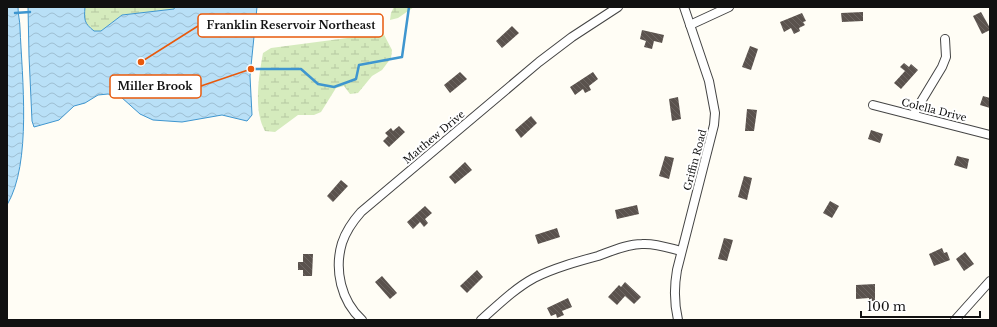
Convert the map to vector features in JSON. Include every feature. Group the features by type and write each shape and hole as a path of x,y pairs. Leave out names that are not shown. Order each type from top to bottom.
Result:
{"street":[{"name":"Matthew Drive","path":"362,320 346,297 340,282 339,268 342,244 351,225 358,216 387,189 533,67 572,37 618,7"},
{"name":"Griffin Road","path":"678,320 675,303 675,281 681,251 714,125 715,113 709,81 684,7"},
{"path":"690,25 729,7"},
{"path":"913,115 942,67 946,57 946,39"},
{"name":"Colella Drive","path":"873,105 990,135"},
{"path":"481,320 505,298 534,278 563,266 630,245 641,244 660,246 681,251"},
{"path":"955,320 990,281"}],"green space":[{"path":"85,7 175,7 174,9 122,15 101,31 94,31 85,21"},
{"path":"394,7 414,7 398,18 390,20"},
{"path":"377,24 392,50 391,58 382,70 372,76 358,93 350,94 344,86 336,88 321,112 314,115 298,115 275,132 265,131 261,123 258,103 263,53 271,48 355,37"}],"water":[{"path":"7,7 18,7 24,119 20,167 15,187 7,205"},
{"path":"28,7 85,7 85,18 88,26 94,31 101,31 122,15 174,9 175,7 257,7 250,76 252,115 247,121 222,115 182,122 153,120 140,114 121,97 108,94 98,95 85,103 74,106 59,120 34,127 32,121"}],"building":[{"path":"863,12 863,21 842,22 841,13"},
{"path":"981,12 990,28 990,30 982,34 973,16"},
{"path":"802,13 806,21 803,22 805,25 799,28 800,31 794,34 791,28 784,32 780,22"},
{"path":"512,26 519,33 502,48 496,41"},
{"path":"642,30 664,35 662,43 654,41 652,49 644,47 646,41 640,39"},
{"path":"750,46 758,49 751,70 742,67"},
{"path":"904,63 909,67 911,64 918,70 901,89 894,83 905,71 900,67"},
{"path":"460,72 467,79 450,93 444,85"},
{"path":"593,72 598,79 589,86 591,90 585,93 583,89 575,95 570,87"},
{"path":"983,96 990,98 990,108 980,105"},
{"path":"678,97 681,119 672,121 669,99"},
{"path":"747,109 757,110 754,131 745,131"},
{"path":"531,116 537,123 521,138 515,130"},
{"path":"399,126 405,132 389,147 383,141 388,136 385,133 391,128 393,131"},
{"path":"871,130 883,134 880,143 868,139"},
{"path":"665,156 674,158 669,179 659,176"},
{"path":"957,156 969,159 967,169 954,165"},
{"path":"465,162 472,170 455,184 449,177"},
{"path":"744,176 752,178 747,200 738,197"},
{"path":"341,180 348,186 333,202 327,196"},
{"path":"830,201 839,206 832,218 823,213"},
{"path":"637,205 639,214 617,219 615,210"},
{"path":"425,206 432,213 425,219 428,223 424,227 420,222 413,229 407,222"},
{"path":"557,228 560,237 538,244 535,235"},
{"path":"724,238 733,240 727,261 718,259"},
{"path":"942,248 944,253 947,252 950,260 934,266 929,254"},
{"path":"965,252 974,264 964,271 956,259"},
{"path":"303,254 313,254 312,276 303,276 303,270 298,270 298,262 303,262"},
{"path":"477,270 483,277 467,293 460,286"},
{"path":"382,276 397,293 390,299 375,282"},
{"path":"625,282 641,297 634,304 625,296 617,305 608,297 619,285 621,287"},
{"path":"875,284 875,301 869,301 869,298 856,299 856,285"},
{"path":"568,298 572,307 562,311 564,315 557,318 556,314 551,316 547,308"}],"waterway":[{"path":"249,69 301,69 318,84 334,87 356,79 359,65 402,57 409,7"},
{"path":"15,13 30,12"}],"place":[{"name":"Franklin Reservoir Northeast","path":"141,62"},
{"name":"Miller Brook","path":"251,69"}]}
